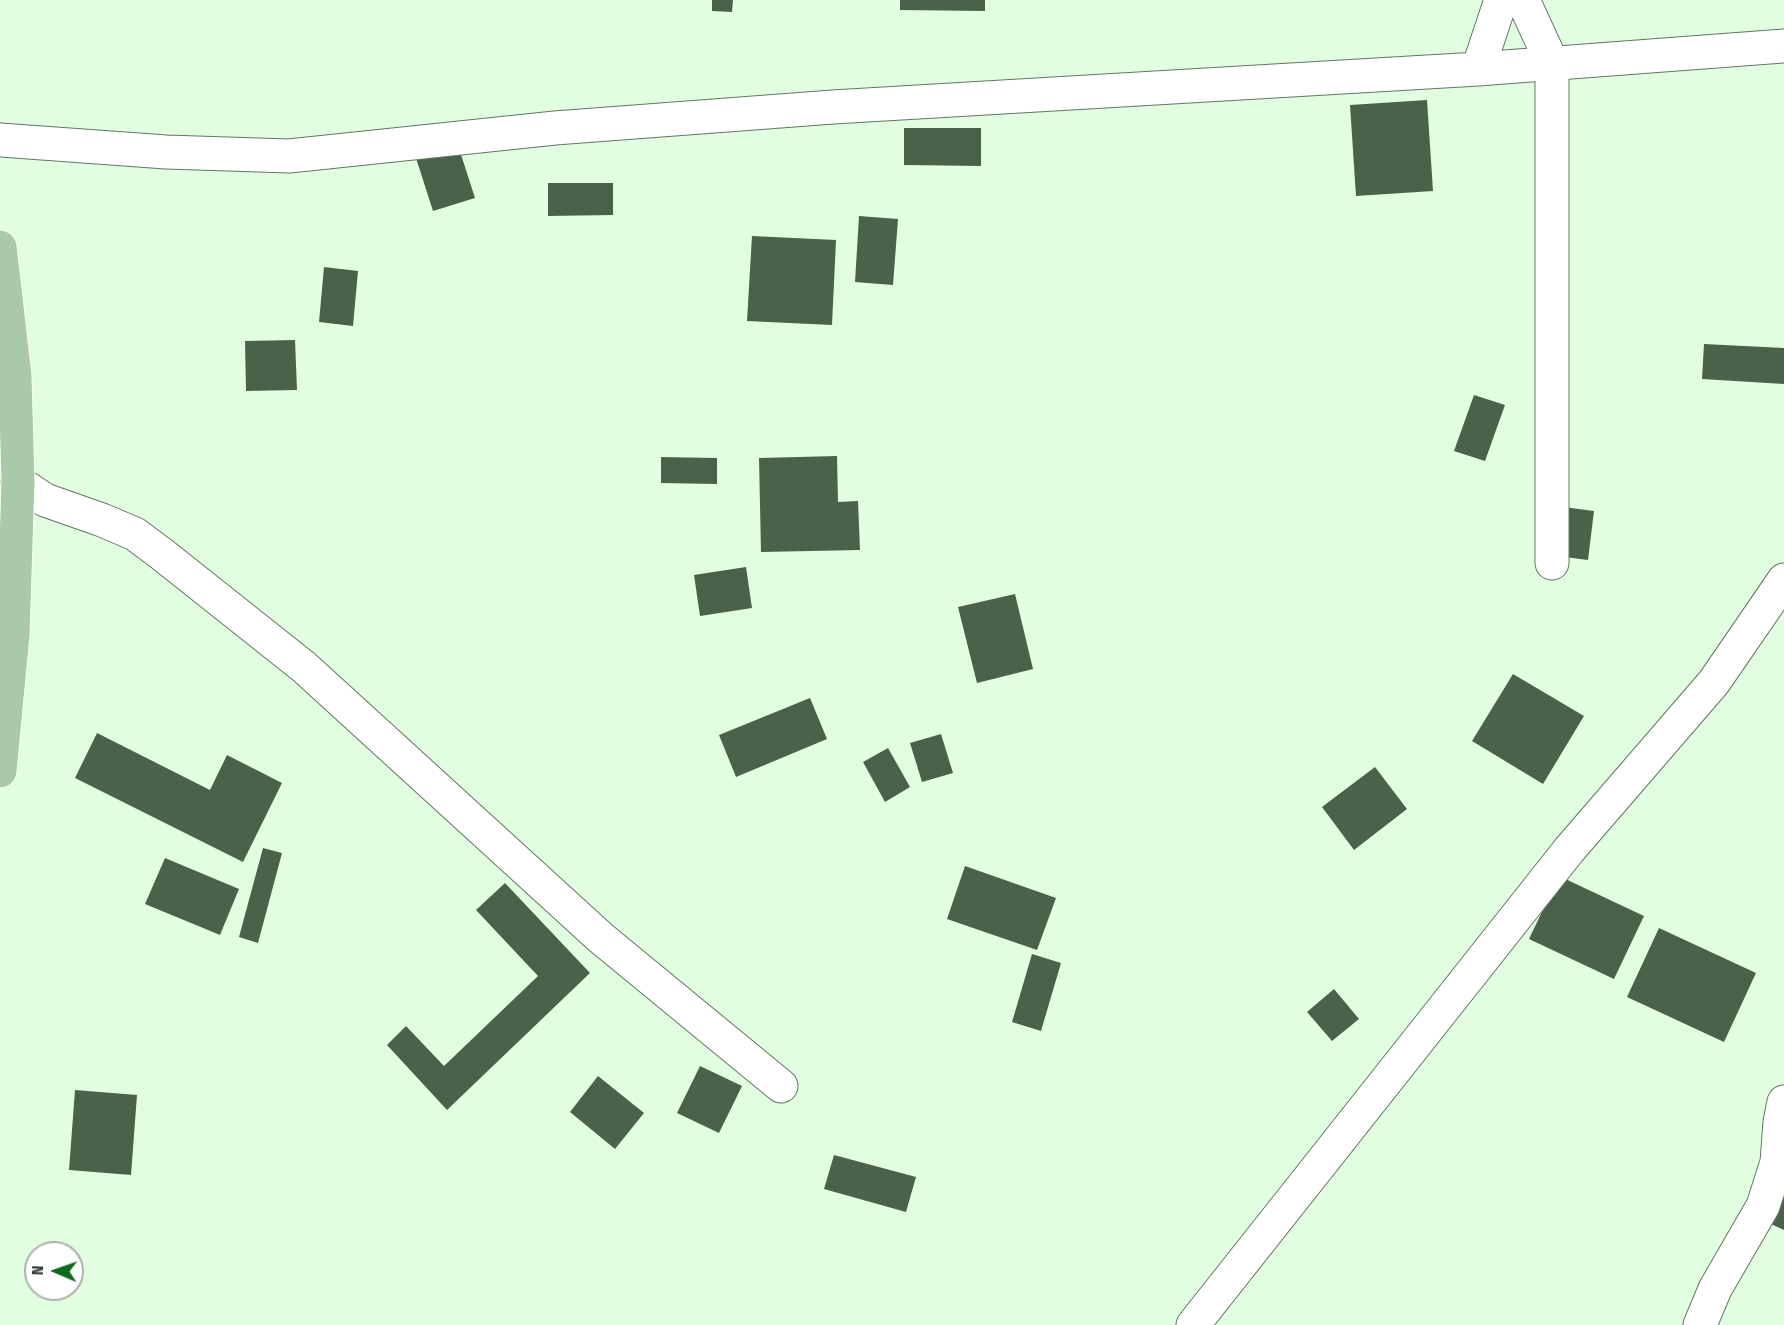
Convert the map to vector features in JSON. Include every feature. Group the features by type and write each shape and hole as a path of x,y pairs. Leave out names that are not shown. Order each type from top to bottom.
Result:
{"main road":[{"path":"0,247 15,376 18,482 14,635 0,771"}],"street":[{"path":"1478,69 1501,0"},
{"path":"1522,0 1552,63 1552,563"},
{"path":"0,140 166,152 289,156 555,128 810,108 1478,69 1784,46"},
{"path":"18,482 45,500 135,534 163,555 304,667 601,938 781,1086"},
{"path":"1193,1325 1569,850 1714,682 1784,580"},
{"path":"1700,1325 1715,1289 1763,1206 1776,1162 1784,1102"}],"building":[{"path":"712,0 733,0 732,12 712,11"},
{"path":"900,0 985,0 985,11 900,10"},
{"path":"1427,100 1433,191 1356,196 1350,105"},
{"path":"904,128 981,128 981,166 904,165"},
{"path":"457,142 475,198 433,211 415,155"},
{"path":"548,183 613,183 613,215 548,216"},
{"path":"859,216 898,219 893,285 855,282"},
{"path":"752,236 836,240 832,325 747,321"},
{"path":"324,267 358,271 353,326 319,322"},
{"path":"295,340 297,390 246,391 245,341"},
{"path":"1704,344 1784,348 1784,384 1702,379"},
{"path":"1474,395 1505,405 1485,461 1454,451"},
{"path":"837,456 838,502 858,501 860,550 761,552 759,458"},
{"path":"661,457 717,458 717,484 661,483"},
{"path":"1556,506 1594,511 1588,560 1549,555"},
{"path":"746,567 752,608 700,616 694,575"},
{"path":"1015,594 1033,669 977,683 958,607"},
{"path":"1513,674 1584,716 1543,784 1472,741"},
{"path":"810,698 827,739 736,777 719,735"},
{"path":"97,733 210,790 227,755 282,783 243,862 75,778"},
{"path":"941,734 953,773 922,782 910,743"},
{"path":"888,748 910,787 885,802 863,762"},
{"path":"1375,767 1407,809 1354,850 1322,807"},
{"path":"263,848 282,853 258,943 239,937"},
{"path":"165,858 239,889 220,935 145,904"},
{"path":"965,866 1056,898 1037,950 947,919"},
{"path":"1559,876 1644,916 1614,979 1529,939"},
{"path":"505,883 590,973 447,1110 387,1045 406,1026 444,1066 538,976 476,910"},
{"path":"1659,928 1756,973 1724,1042 1627,997"},
{"path":"1032,954 1061,963 1041,1031 1012,1022"},
{"path":"1334,989 1359,1019 1332,1041 1307,1012"},
{"path":"700,1066 742,1086 719,1133 677,1113"},
{"path":"598,1076 644,1113 615,1149 570,1112"},
{"path":"75,1090 137,1095 131,1175 69,1170"},
{"path":"834,1155 916,1177 906,1212 824,1189"},
{"path":"1784,1178 1784,1230 1760,1219"}]}
